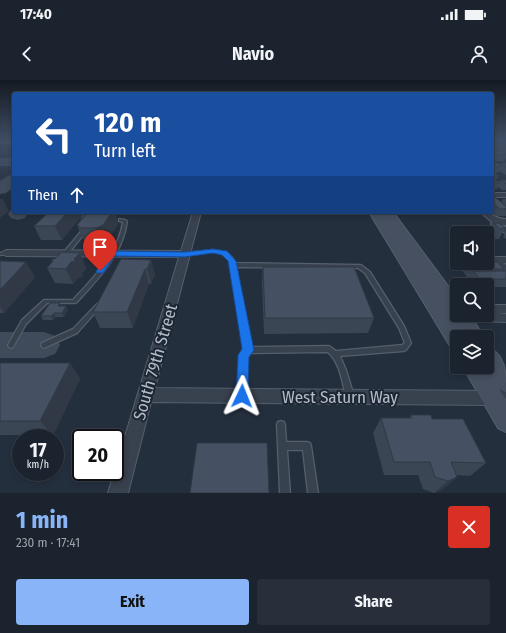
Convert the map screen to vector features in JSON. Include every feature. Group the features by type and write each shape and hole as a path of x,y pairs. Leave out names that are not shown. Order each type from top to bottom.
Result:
{"main road":[{"path":"377,214 450,311"},
{"path":"388,214 450,310"},
{"path":"494,372 501,390 506,420"},
{"path":"482,374 501,390"}],"street":[{"path":"494,195 506,195"},
{"name":"South 79th Street","path":"118,493 196,214"},
{"path":"488,214 502,222"},
{"path":"502,222 495,224 496,226 506,230"},
{"path":"3,254 112,254 138,256 185,254"},
{"path":"496,260 506,270"},
{"path":"494,309 506,309"},
{"path":"494,318 506,318"},
{"name":"West Saturn Way","path":"145,395 350,397 501,390"}],"lane":[{"path":"11,345 24,322 46,301 74,302 95,279 125,231 125,221 120,220"},
{"path":"65,254 88,227"},
{"path":"185,254 213,251 224,253 232,261 248,350"},
{"path":"233,265 359,266 367,272 402,328 408,343 404,348 336,354"},
{"path":"44,345 75,331 104,298"},
{"path":"242,396 243,355 248,350 329,349 336,354 350,397"},
{"path":"281,425 285,493"},
{"path":"282,446 307,446 313,493"}],"building":[{"path":"497,163 501,166 494,166 494,164"},
{"path":"506,163 506,167 500,164"},
{"path":"494,178 500,183 494,183"},
{"path":"494,197 506,206 506,209 500,209 494,204"},
{"path":"47,214 66,214 55,226 34,226"},
{"path":"83,214 86,214 83,218 80,218"},
{"path":"86,214 111,214 103,225 96,228 81,228 77,225"},
{"path":"494,223 499,223 505,228 500,229"},
{"path":"62,252 80,253 74,259 76,261 71,262 66,269 47,268 53,261 51,260 56,258"},
{"path":"121,259 151,260 147,269 145,269 127,312 93,312"},
{"path":"0,261 26,262 0,290"},
{"path":"494,262 497,262 504,269 494,269"},
{"path":"263,267 354,267 374,318 265,318"},
{"path":"473,271 506,271 506,279 479,278"},
{"path":"50,303 60,303 58,306 66,306 62,313 54,313 51,316 41,316"},
{"path":"0,363 70,363 40,421 0,421"},
{"path":"411,415 431,415 432,419 463,419 486,463 451,462 457,477 448,481 435,477 430,462 394,462 381,418 412,418"},
{"path":"197,443 267,443 269,493 190,493"}],"taxiway":[{"path":"0,162 12,162"},
{"path":"0,189 12,180"},
{"path":"0,345 44,345"}],"route":[{"path":"100,271 112,254 185,254 213,251 224,253 232,261 248,350 243,355 242,396"}]}
